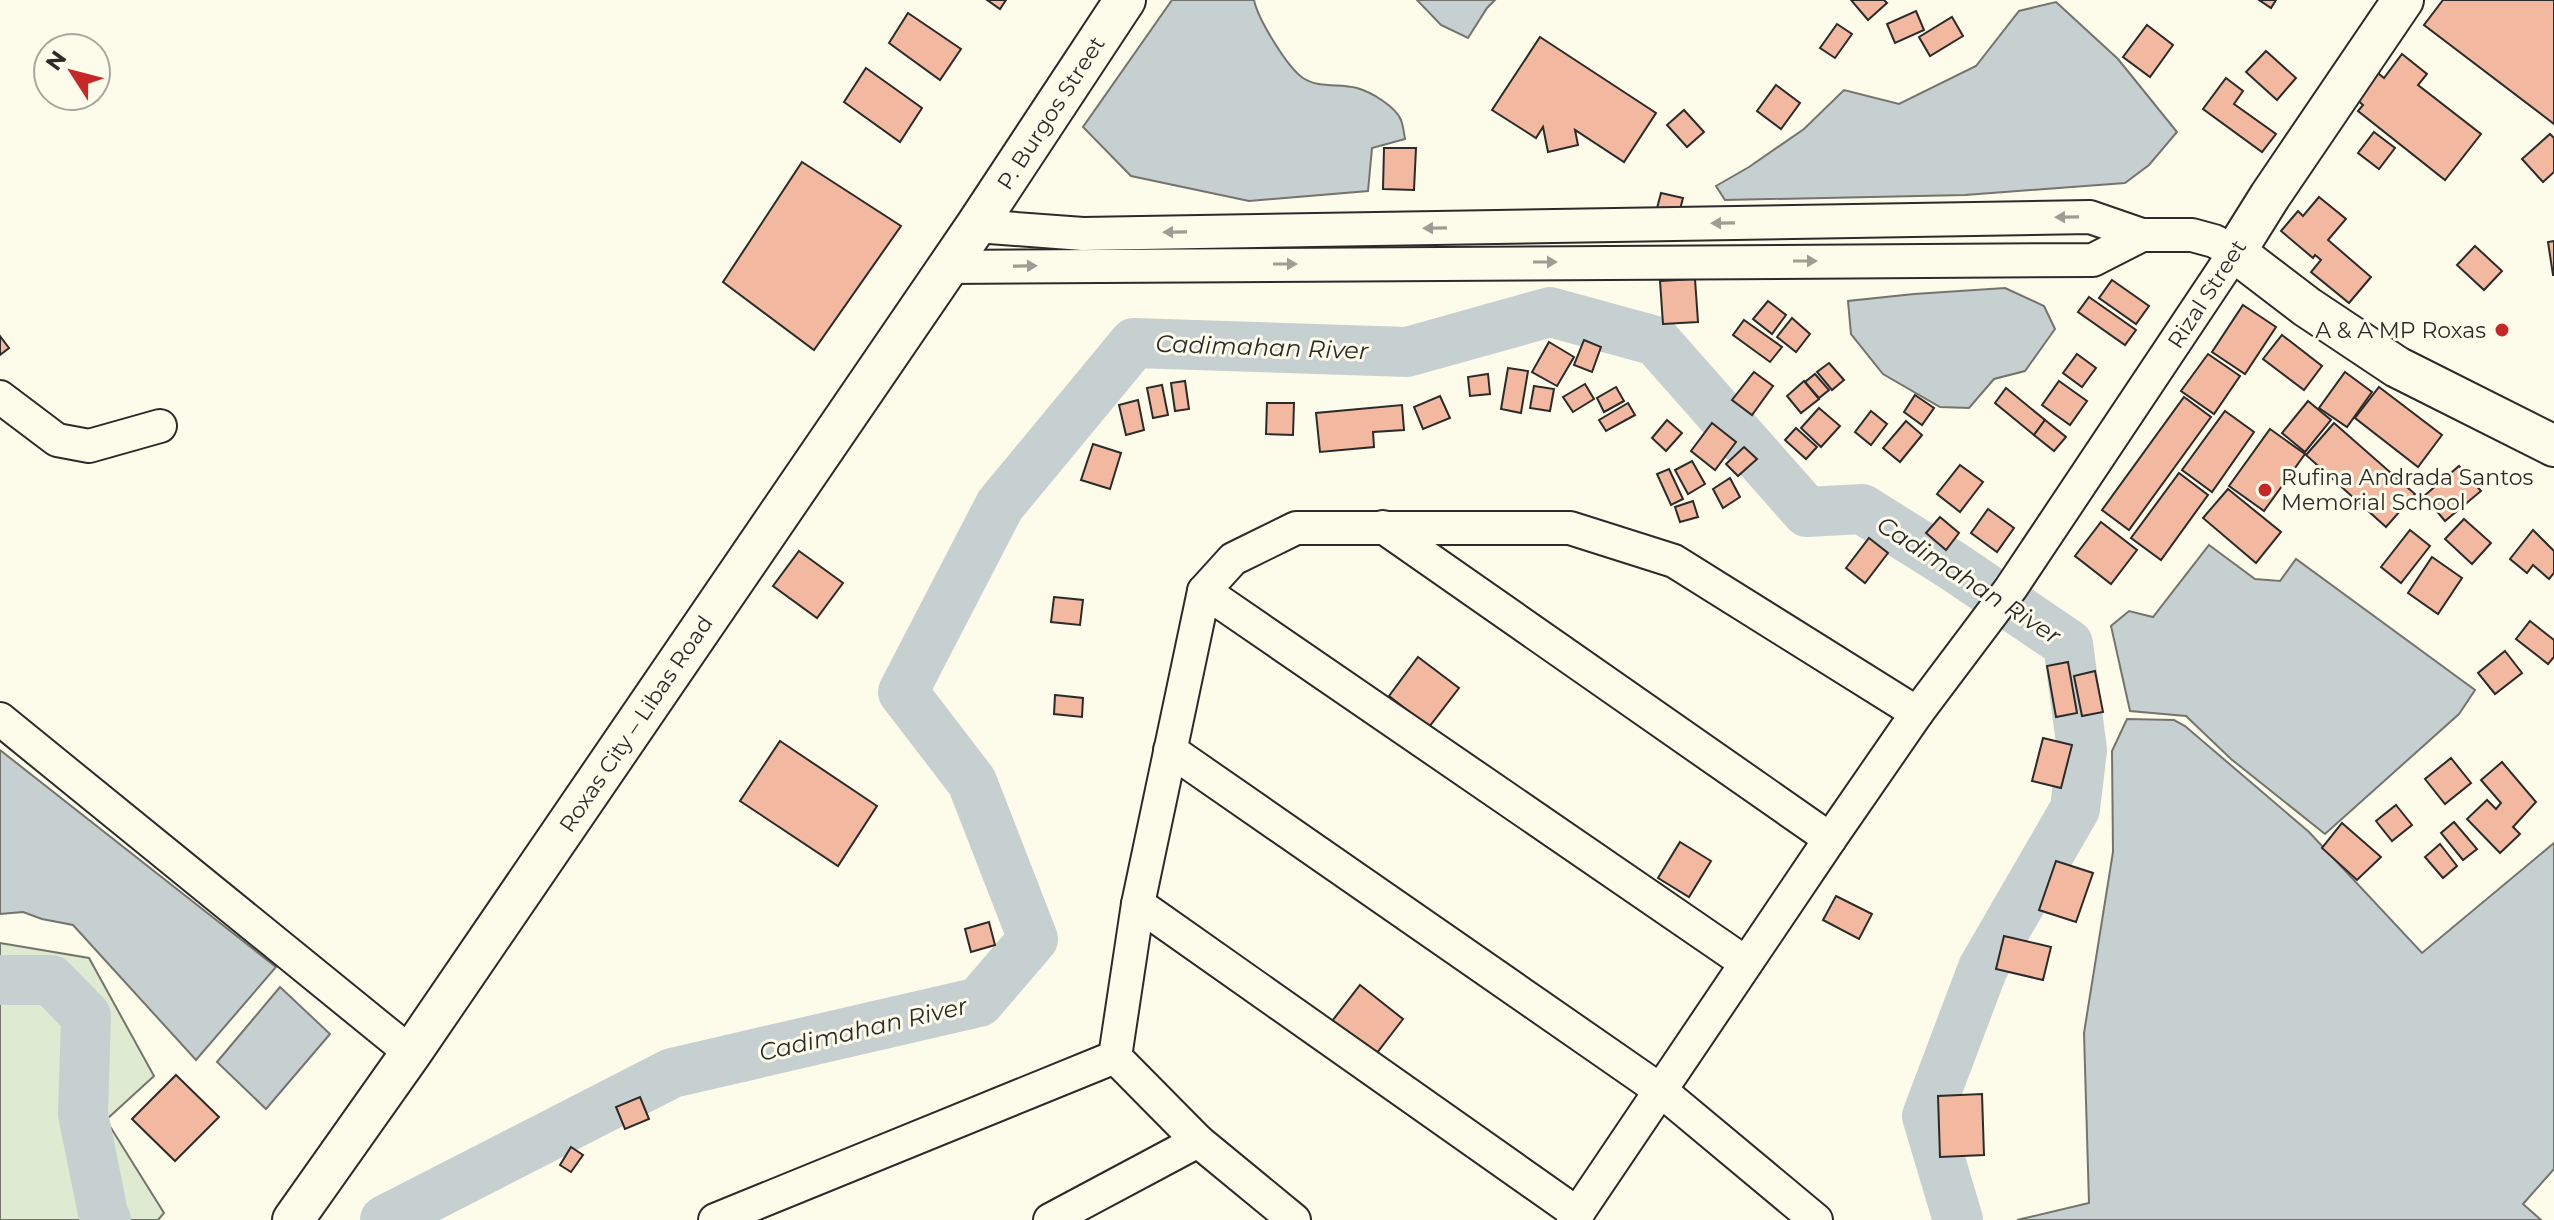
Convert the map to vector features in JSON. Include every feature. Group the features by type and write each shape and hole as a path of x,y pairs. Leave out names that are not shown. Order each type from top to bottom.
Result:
{"main road":[{"name":"P. Burgos Street","path":"976,226 1125,0"},
{"name":"Rizal Street","path":"2235,252 2403,0"},
{"name":"Roxas City – Libas Road","path":"296,1215 411,1053 976,226"},
{"path":"2235,252 2307,307 2397,367 2554,446"}],"street":[{"path":"976,226 1083,234 2090,217 2142,235 2192,235 2214,241 2235,252"},
{"path":"947,267 2093,260 2142,235"},
{"name":"Rizal Street","path":"1575,1217 1917,713 2011,588 2235,252"},
{"path":"0,397 57,440 89,446 160,426"},
{"path":"1383,527 1830,839"},
{"path":"1115,1057 1138,904 1204,591 1233,559 1296,528 1570,528 1674,561 1917,713"},
{"path":"1204,591 1746,963"},
{"path":"0,719 411,1053"},
{"path":"1170,750 1660,1090 1809,1217"},
{"path":"1138,904 1575,1217"},
{"path":"1115,1057 1198,1141 1294,1220"},
{"path":"715,1220 1115,1057"},
{"path":"1050,1220 1198,1141"}],"green space":[{"path":"0,943 89,958 154,1076 106,1120 164,1213 158,1220 0,1220"}],"shaded area":[{"path":"1172,0 1254,0 1274,42 1303,78 1316,84 1363,90 1394,110 1401,120 1405,139 1372,148 1368,191 1249,201 1131,176 1083,127"},
{"path":"1417,0 1495,0 1468,38 1441,25"},
{"path":"2056,2 2118,59 2177,132 2149,165 2125,183 1965,195 1725,200 1716,186 1804,129 1844,90 1899,104 1976,66 2019,11"},
{"path":"2005,288 2044,306 2055,329 2025,371 1994,379 1969,408 1940,407 1883,374 1851,334 1848,301"},
{"path":"2209,545 2255,579 2280,581 2296,559 2475,690 2459,714 2325,834 2231,759 2186,716 2130,711 2111,626 2129,611 2153,617"},
{"path":"2127,719 2174,720 2185,726 2309,832 2422,953 2554,843 2554,1169 2523,1204 2541,1220 2017,1220 2089,1203 2084,1033 2113,852 2112,751"},
{"path":"0,750 276,967 196,1060 73,925 23,912 0,914"},
{"path":"280,987 330,1034 266,1109 217,1062"}],"building":[{"path":"987,0 1006,0 1000,9"},
{"path":"1851,0 1884,0 1887,3 1868,20"},
{"path":"2259,0 2276,0 2271,8"},
{"path":"2443,0 2554,0 2554,124 2424,25"},
{"path":"1916,11 1924,30 1895,43 1887,24"},
{"path":"908,13 961,49 940,80 889,43"},
{"path":"1952,17 1963,36 1930,56 1919,37"},
{"path":"1837,24 1852,34 1835,58 1820,48"},
{"path":"2147,25 2173,45 2150,77 2123,57"},
{"path":"1540,37 1656,113 1624,162 1575,130 1578,145 1548,152 1543,127 1536,138 1492,110"},
{"path":"2266,51 2296,78 2277,100 2246,72"},
{"path":"2402,54 2427,74 2418,85 2481,134 2445,180 2358,111 2363,105 2354,97 2374,70 2384,78"},
{"path":"866,68 922,108 900,142 844,102"},
{"path":"2226,78 2243,91 2234,104 2276,134 2262,152 2203,109"},
{"path":"1776,85 1800,103 1781,129 1757,111"},
{"path":"1684,110 1704,132 1687,147 1667,125"},
{"path":"2374,132 2395,148 2379,169 2358,153"},
{"path":"2550,134 2554,138 2554,172 2543,182 2522,159"},
{"path":"1384,148 1416,148 1414,190 1383,189"},
{"path":"802,162 901,226 814,350 723,282"},
{"path":"1661,193 1683,198 1678,217 1656,212"},
{"path":"2319,197 2346,219 2328,240 2371,277 2349,303 2311,272 2321,260 2315,255 2313,258 2281,231 2298,211 2303,216"},
{"path":"2554,241 2554,275 2553,275 2548,242"},
{"path":"2475,246 2502,271 2484,290 2457,265"},
{"path":"1695,279 1698,322 1663,324 1660,281"},
{"path":"2112,280 2149,306 2136,324 2099,298"},
{"path":"2089,297 2136,330 2125,345 2078,312"},
{"path":"1768,301 1786,315 1772,334 1753,319"},
{"path":"2243,305 2276,327 2245,374 2212,352"},
{"path":"1792,318 1810,334 1796,352 1777,337"},
{"path":"1744,320 1782,347 1770,362 1733,335"},
{"path":"2282,335 2322,366 2304,390 2263,359"},
{"path":"0,336 9,348 0,355"},
{"path":"1584,340 1601,347 1592,372 1574,365"},
{"path":"1549,342 1574,357 1557,386 1532,372"},
{"path":"2077,354 2096,368 2082,387 2063,373"},
{"path":"2208,354 2240,376 2214,414 2181,391"},
{"path":"1829,363 1844,380 1832,390 1817,372"},
{"path":"1508,368 1528,371 1521,413 1501,409"},
{"path":"1754,372 1773,386 1752,415 1732,400"},
{"path":"2345,372 2372,392 2347,427 2319,408"},
{"path":"1488,374 1490,394 1470,396 1468,377"},
{"path":"1815,374 1829,390 1819,398 1805,382"},
{"path":"1185,381 1189,409 1175,411 1171,383"},
{"path":"1804,381 1819,399 1801,413 1787,396"},
{"path":"2059,381 2087,401 2070,425 2042,405"},
{"path":"1585,384 1594,399 1573,412 1563,397"},
{"path":"1162,385 1168,415 1153,418 1147,388"},
{"path":"1534,386 1554,389 1550,411 1530,408"},
{"path":"1616,387 1624,401 1604,412 1597,398"},
{"path":"2379,387 2442,435 2418,467 2355,418"},
{"path":"2006,388 2045,420 2034,435 1995,403"},
{"path":"1915,395 1934,408 1922,425 1904,412"},
{"path":"1440,396 1450,418 1423,429 1414,407"},
{"path":"2184,397 2211,417 2129,530 2102,510"},
{"path":"1138,400 1144,430 1126,435 1119,405"},
{"path":"2308,401 2331,420 2305,452 2282,433"},
{"path":"1267,403 1294,403 1293,435 1266,434"},
{"path":"1628,403 1635,415 1606,431 1599,420"},
{"path":"1402,405 1404,430 1373,432 1374,447 1320,452 1316,413"},
{"path":"1819,408 1840,426 1821,447 1801,428"},
{"path":"1871,411 1887,424 1871,445 1855,432"},
{"path":"2225,411 2254,432 2212,492 2182,470"},
{"path":"1667,420 1682,433 1666,451 1652,438"},
{"path":"2045,420 2066,437 2054,451 2034,435"},
{"path":"1906,421 1922,435 1900,462 1883,448"},
{"path":"1712,423 1736,442 1715,470 1691,451"},
{"path":"2334,423 2415,494 2386,527 2306,455"},
{"path":"1796,428 1817,447 1806,459 1785,440"},
{"path":"2270,429 2305,454 2264,511 2229,486"},
{"path":"1093,444 1121,453 1110,489 1081,480"},
{"path":"1744,447 1757,459 1738,476 1726,464"},
{"path":"1692,461 1705,484 1688,494 1675,470"},
{"path":"1960,465 1983,482 1960,512 1937,494"},
{"path":"2459,466 2481,491 2445,521 2424,496"},
{"path":"1669,469 1683,499 1671,505 1657,474"},
{"path":"2179,473 2208,495 2161,560 2131,538"},
{"path":"1730,478 1740,497 1723,508 1713,489"},
{"path":"2228,489 2281,532 2256,563 2203,518"},
{"path":"1693,501 1698,517 1680,522 1675,507"},
{"path":"1988,509 2014,528 1997,552 1971,533"},
{"path":"1940,517 1959,533 1946,550 1926,533"},
{"path":"2464,519 2491,543 2472,564 2445,539"},
{"path":"2101,522 2137,550 2111,584 2075,556"},
{"path":"2410,530 2430,546 2401,583 2381,567"},
{"path":"2533,530 2554,551 2554,573 2549,579 2533,565 2527,573 2510,559"},
{"path":"1869,538 1888,553 1865,583 1846,568"},
{"path":"799,551 843,583 817,618 773,586"},
{"path":"2432,557 2462,578 2438,614 2408,593"},
{"path":"1054,597 1083,600 1080,625 1051,622"},
{"path":"2530,621 2554,640 2554,657 2548,664 2516,639"},
{"path":"2505,651 2522,673 2495,694 2478,673"},
{"path":"1418,657 1459,688 1429,727 1389,696"},
{"path":"2068,662 2077,713 2056,717 2047,666"},
{"path":"2095,671 2103,712 2082,716 2074,676"},
{"path":"1055,695 1083,698 1082,717 1054,714"},
{"path":"2043,738 2072,745 2061,788 2032,781"},
{"path":"780,741 877,806 838,866 740,801"},
{"path":"2451,758 2471,783 2445,804 2425,779"},
{"path":"2502,762 2536,802 2513,827 2520,834 2500,853 2467,819 2487,800 2496,809 2501,803 2481,780"},
{"path":"2396,805 2412,825 2392,841 2376,821"},
{"path":"2454,822 2477,849 2463,860 2441,833"},
{"path":"2342,823 2381,857 2357,880 2322,848"},
{"path":"1680,842 1711,861 1689,897 1658,878"},
{"path":"2440,844 2457,866 2443,878 2425,857"},
{"path":"2056,861 2093,873 2076,922 2039,910"},
{"path":"1836,896 1872,914 1859,939 1823,920"},
{"path":"989,922 995,945 971,952 965,929"},
{"path":"2004,936 2051,947 2043,980 1996,969"},
{"path":"1360,985 1403,1019 1373,1058 1329,1025"},
{"path":"176,1075 219,1117 175,1161 132,1119"},
{"path":"1982,1094 1984,1155 1940,1157 1938,1096"},
{"path":"640,1097 649,1119 625,1129 616,1107"},
{"path":"571,1147 583,1155 571,1172 560,1165"}],"waterway":[{"name":"Cadimahan River","path":"385,1220 672,1073 979,1002 1033,939 972,782 903,692 1000,505 1134,343 1407,352 1550,312 1656,341 1807,512 1862,509 2068,644 2082,750 2075,809 1983,968 1927,1116 1958,1220"},
{"name":"Cadimahan River","path":"0,980 51,980 86,1016 83,1114 106,1220"}],"place":[{"name":"A & A MP Roxas","path":"2502,330"},
{"name":"Rufina Andrada Santos Memorial School","path":"2265,490"}]}
